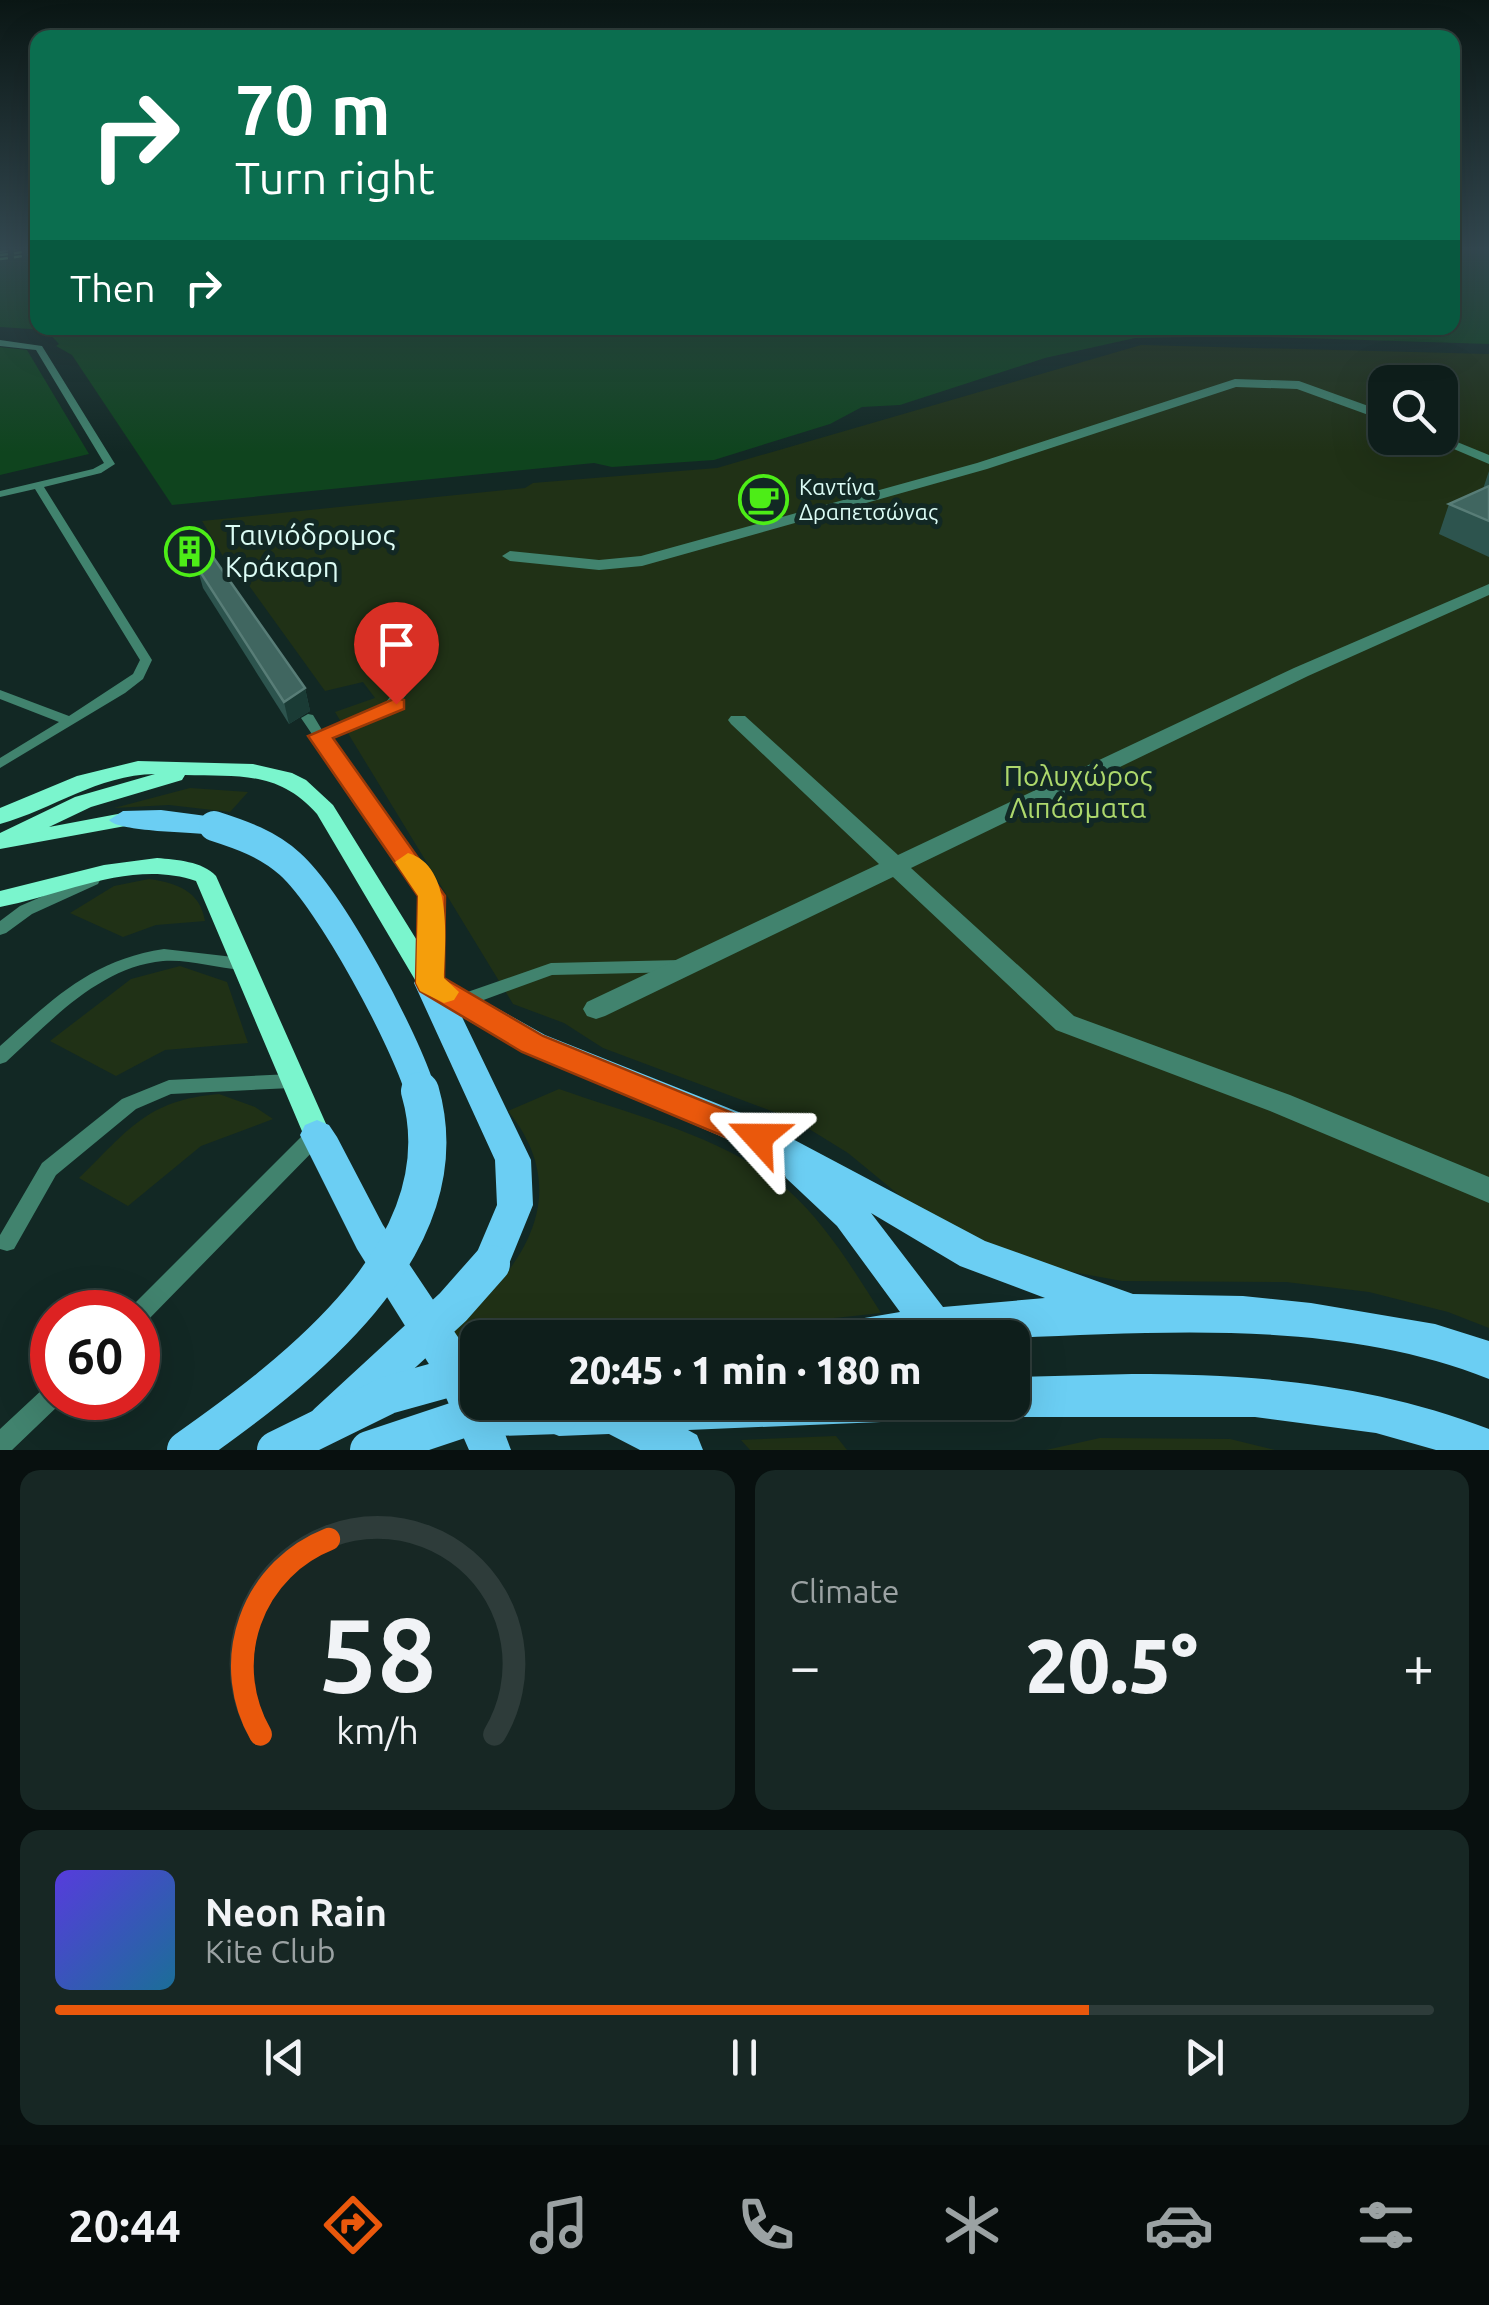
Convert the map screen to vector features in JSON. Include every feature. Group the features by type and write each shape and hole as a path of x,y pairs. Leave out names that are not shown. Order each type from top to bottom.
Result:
{"main road":[{"path":"123,820 161,819 214,826 278,851 324,901 414,1072 426,1132 424,1168 414,1205 397,1242 339,1328 301,1366 186,1450"},
{"path":"445,993 568,1060 778,1147 973,1254 1132,1312"},
{"path":"326,1423 382,1365 462,1298 491,1264 516,1205 512,1160 445,993"},
{"path":"317,1135 335,1161 369,1235 451,1356 476,1405 490,1450"},
{"path":"778,1147 850,1214 929,1320"},
{"path":"1030,1323 1132,1312 1321,1320 1489,1360"},
{"path":"276,1450 388,1395 460,1375"},
{"path":"1030,1396 1184,1392 1252,1396 1394,1419 1489,1450"},
{"path":"369,1450 460,1420"},
{"path":"626,1420 682,1450"}],"street":[{"path":"510,556 598,565 642,561 982,466 1235,383 1299,386 1368,410"},
{"path":"1458,447 1489,460"},
{"path":"596,1009 1301,672 1489,589"},
{"path":"738,720 1065,1023 1280,1103 1489,1190"},
{"path":"0,844 82,802 201,769"},
{"path":"0,817 121,771 259,770 289,778 312,792 445,993"},
{"path":"0,844 123,820"},
{"path":"0,899 98,878 120,869 162,865 188,868 205,876 317,1135"}],"lane":[{"path":"0,343 39,348 110,464 97,471 0,494"},
{"path":"0,764 130,683 146,660 37,484"},
{"path":"0,694 67,720"},
{"path":"319,736 387,710 399,695"},
{"path":"308,718 432,896 445,993 551,969 686,966"},
{"path":"0,929 26,910 98,878"},
{"path":"0,1056 82,985 130,963 166,955 242,964"},
{"path":"7,1242 48,1169 129,1104 169,1087 292,1081"},
{"path":"160,1292 317,1135"},
{"path":"0,1446 30,1417"}],"green space":[{"name":"Πολυχώρος Λιπάσματα","path":"1141,345 1489,354 1489,1328 1448,1312 1369,1292 1286,1282 1122,1281 1023,1263 921,1213 848,1153 793,1119 603,1048 564,1023 513,1004 335,712 375,698 363,682 325,691 240,573 230,568 202,521 525,488 533,483 717,468"},
{"path":"190,788 248,792 230,812 169,805 114,808"},
{"path":"149,879 186,890 198,902 205,921 156,925 123,937 70,913 114,886"},
{"path":"180,966 227,982 248,1043 165,1050 116,1076 50,1041 131,979"},
{"path":"559,1089 679,1130 738,1156 789,1191 815,1218 881,1313 810,1320 462,1320 498,1284 520,1254 535,1221 539,1186 531,1149 508,1111"},
{"path":"219,1094 255,1107 273,1119 201,1146 128,1206 79,1178 126,1132 156,1111 194,1097"},
{"path":"460,1321 460,1354 409,1361"},
{"path":"836,1436 847,1450 750,1450 741,1440"},
{"path":"1100,1438 1230,1439 1275,1450 1046,1450"}],"shaded area":[{"path":"0,317 30,317 30,329 0,327"},
{"path":"1460,317 1489,317 1489,344 1241,336 1135,338 1045,358 900,405 862,407 830,424 714,460 612,467 594,463 172,505 72,355 56,346 59,344 51,335 1460,335"},
{"path":"0,347 27,350 89,454 0,475"}],"building":[{"path":"1489,486 1489,521 1449,504"},
{"path":"213,557 305,688 284,702 197,567"}],"slow traffic":[{"path":"408,862 432,896 430,983 444,992"}],"place":[{"name":"Καντίνα Δραπετσώνας","path":"764,500"},
{"name":"Ταινιόδρομος Κράκαρη","path":"190,551"}],"route":[{"path":"396,704 319,736 432,896 430,983 533,1044 758,1137"}]}
